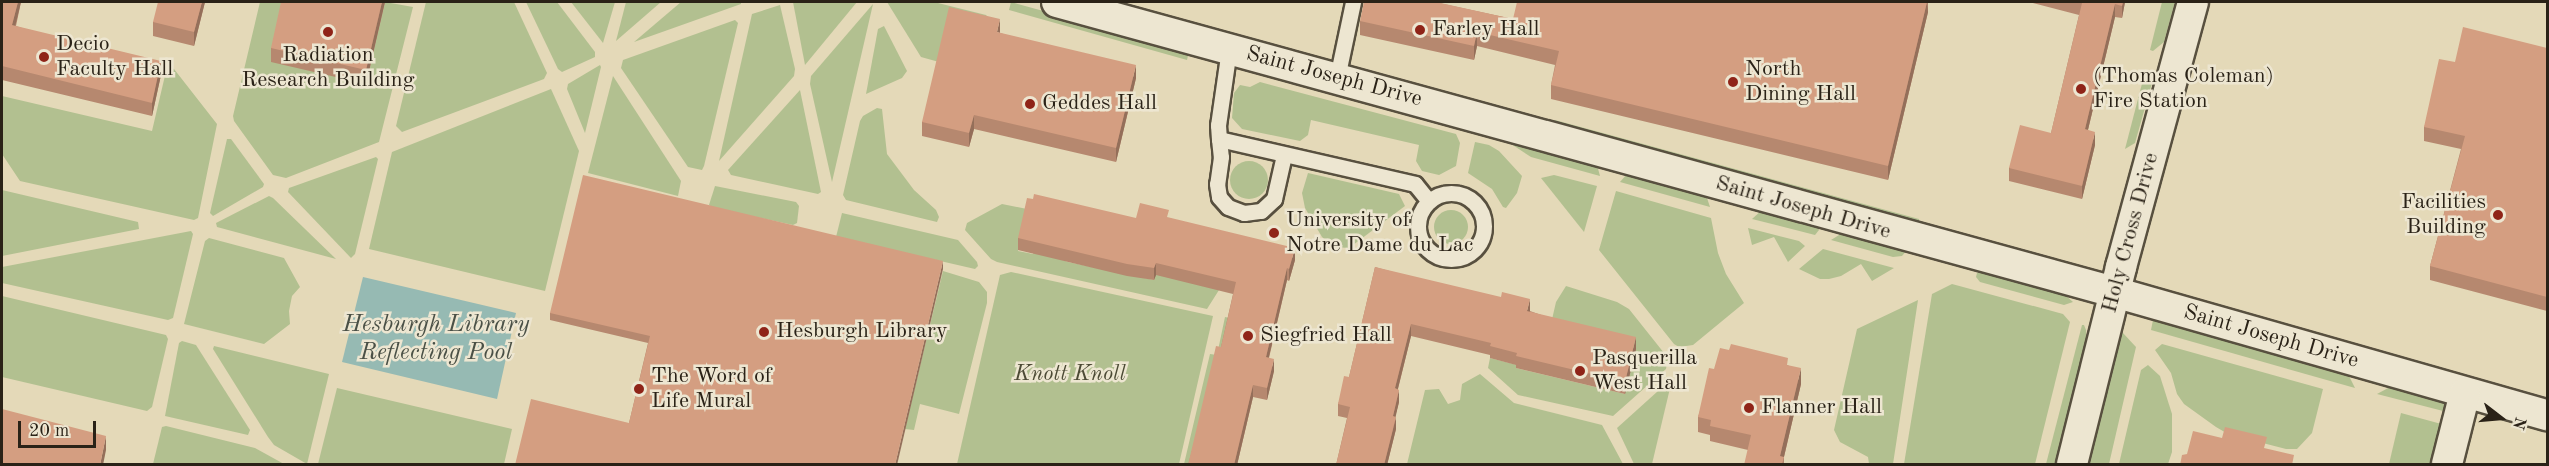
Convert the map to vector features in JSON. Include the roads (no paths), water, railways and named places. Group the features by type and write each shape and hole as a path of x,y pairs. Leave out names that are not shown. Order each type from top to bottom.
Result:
{"street":[{"name":"Saint Joseph Drive","path":"1057,2 2114,292 2547,416"},
{"name":"Holy Cross Drive","path":"2072,465 2114,292 2193,2"},
{"path":"2448,464 2465,393"}],"lane":[{"path":"1337,78 1353,2"},
{"path":"1229,49 1218,124 1221,158 1216,184 1219,197 1236,212 1252,214 1261,211 1274,199 1284,155"},
{"path":"1219,139 1415,184 1429,201"},
{"path":"1447,193 1467,197 1475,203 1480,211 1484,231 1475,249 1457,259 1446,260 1427,250 1417,230 1418,219 1429,201 1447,193"}],"water":[{"name":"Hesburgh Library Reflecting Pool","path":"363,277 516,313 497,399 342,362"}],"place":[{"name":"Farley Hall","path":"1420,30"},
{"name":"Radiation Research Building","path":"328,32"},
{"name":"Decio Faculty Hall","path":"44,57"},
{"name":"North Dining Hall","path":"1733,82"},
{"name":"(Thomas Coleman) Fire Station","path":"2081,89"},
{"name":"Geddes Hall","path":"1030,104"},
{"name":"Facilities Building","path":"2498,215"},
{"name":"University of Notre Dame du Lac","path":"1274,233"},
{"name":"Hesburgh Library","path":"764,332"},
{"name":"Siegfried Hall","path":"1248,336"},
{"name":"Pasquerilla West Hall","path":"1580,371"},
{"name":"The Word of Life Mural","path":"639,389"},
{"name":"Flanner Hall","path":"1749,408"}],"park label":[{"name":"Knott Knoll","path":"1070,375"}]}
